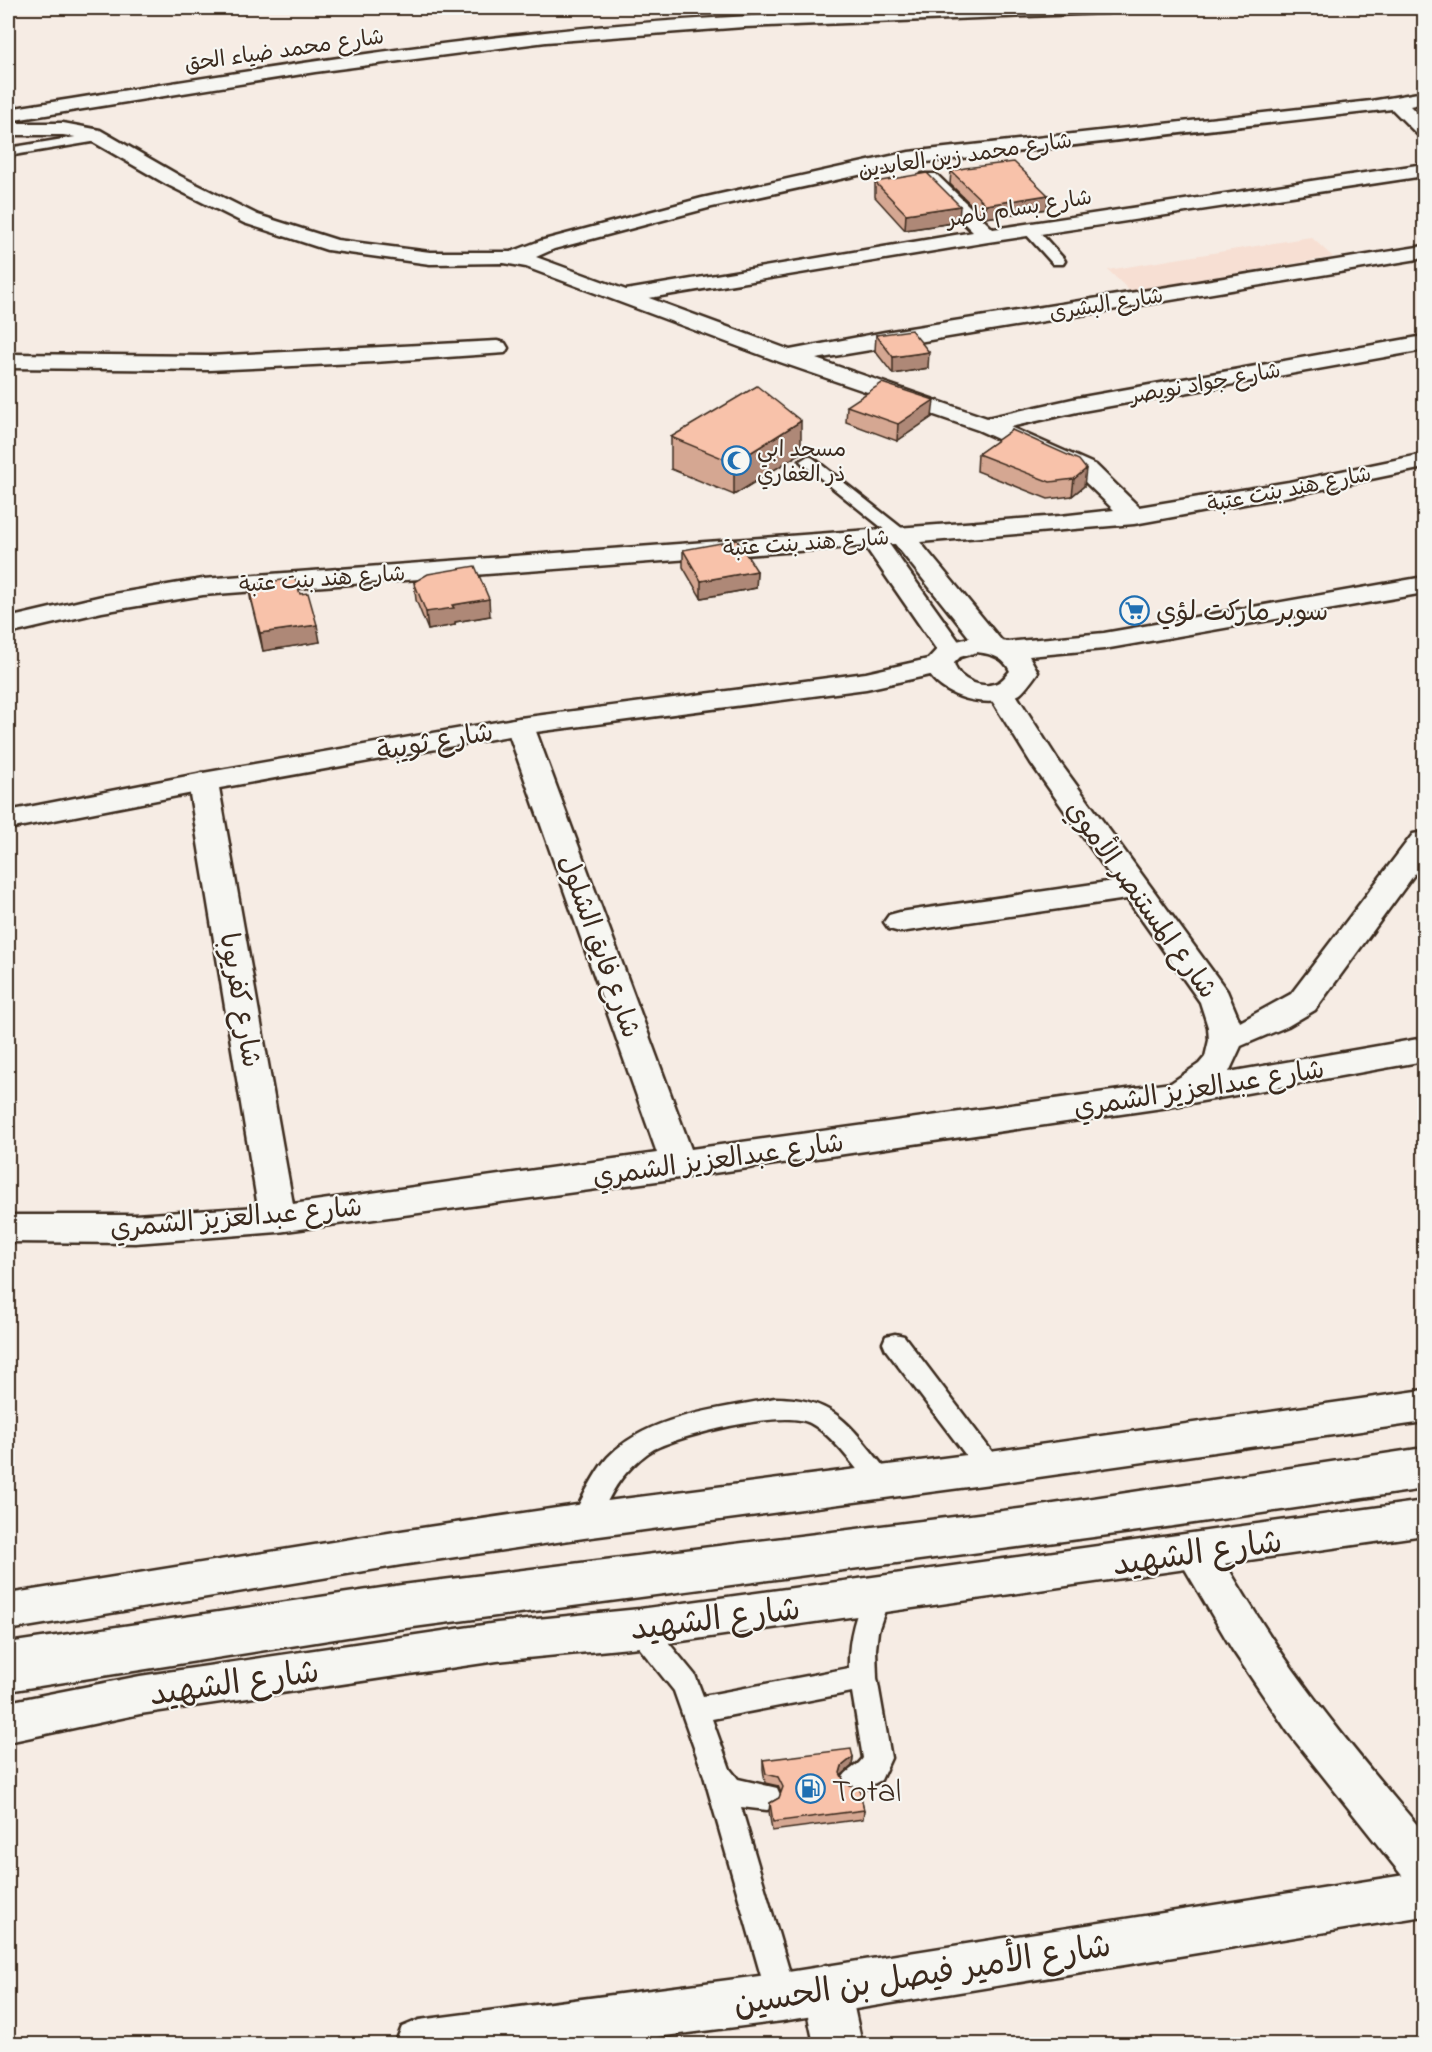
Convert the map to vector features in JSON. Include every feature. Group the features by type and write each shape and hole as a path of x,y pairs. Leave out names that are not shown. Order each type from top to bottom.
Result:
{"main road":[{"name":"شارع محمد ضياء الحق","path":"8,103 531,29 666,17 801,9 870,8"},
{"name":"شارع محمد ضياء الحق","path":"8,115 339,64 581,34 715,24 1107,8"},
{"name":"شارع محمد زين العابدين","path":"514,258 547,245 709,202 909,158 1398,104 1425,98"},
{"path":"1398,104 1425,130"},
{"name":"شارع محمد زين العابدين","path":"8,129 74,130 100,137 210,200 251,219 304,238 367,251 430,258 514,258 788,357 986,425 1087,470 1134,516"},
{"path":"909,158 988,236"},
{"name":"شارع بسام ناصر","path":"621,297 988,236 1425,170"},
{"name":"شارع البشرى","path":"788,357 885,339 1425,252"},
{"name":"شارع جواد نويصر","path":"986,425 1077,405 1425,343"},
{"path":"8,361 27,359 112,364 320,360 497,348"},
{"name":"شارع هند بنت عتبة","path":"8,626 102,604 204,586 902,536 1134,516 1294,489 1425,461"},
{"path":"902,536 998,648 1015,656 1022,663 1024,672 1020,680 1000,691"},
{"path":"872,538 945,658 940,673 957,687"},
{"path":"998,648 1104,641 1425,585"},
{"path":"1024,672 1104,641"},
{"name":"شارع ثويبة","path":"8,820 203,782 520,726 866,681 945,658 977,644 998,648"},
{"name":"شارع ثويبة","path":"866,681 957,687 971,691 1000,691"},
{"name":"شارع المستنصر الأموي","path":"1000,691 1045,763 1215,999 1225,1018 1228,1039"},
{"name":"شارع فايق الشلول","path":"520,726 679,1165"},
{"name":"شارع كفريوبا","path":"203,782 278,1219"},
{"path":"1169,1095 1200,1082 1220,1063 1228,1039 1279,1017 1303,1002 1425,841"},
{"path":"900,922 1135,888"},
{"name":"شارع عبدالعزيز الشمري","path":"8,1229 135,1228 278,1219 1169,1095 1425,1050"},
{"path":"8,1612 401,1548 584,1521 990,1468 1425,1406"},
{"name":"شارع الشهيد","path":"8,1722 140,1695 497,1642 640,1628 1196,1552 1425,1518"},
{"path":"1196,1552 1244,1633 1302,1716 1369,1803 1425,1867"},
{"name":"شارع الأمير فيصل بن الحسين","path":"419,2044 804,1993 1425,1894"},
{"path":"804,1993 837,2044"}],"lane":[{"path":"8,152 100,137"},
{"path":"1030,230 1058,261"},
{"path":"808,461 902,536"},
{"path":"895,1343 990,1468"},
{"path":"584,1521 616,1466 643,1443 679,1428 776,1408 795,1408 814,1413 831,1422 882,1482"},
{"path":"8,1655 402,1597 1027,1519 1425,1458"},
{"path":"8,1679 391,1618 1146,1519 1425,1478"},
{"path":"855,1781 871,1771 877,1758 863,1678 861,1649 864,1631 877,1596"},
{"path":"640,1628 685,1684 718,1776 804,1993"},
{"path":"695,1710 863,1678"},
{"path":"718,1776 729,1790 767,1797"}],"shaded area":[{"path":"1311,237 1333,257 1130,291 1108,270"}],"building":[{"path":"1014,162 1048,195 986,205 951,171 965,168"},
{"path":"927,173 960,206 906,214 875,182"},
{"path":"911,330 929,352 893,357 876,335"},
{"path":"882,383 934,400 898,424 847,406"},
{"path":"757,386 801,421 734,463 671,437"},
{"path":"1012,430 1079,460 1086,469 1074,479 1050,482 978,454"},
{"path":"737,540 757,571 701,581 683,550"},
{"path":"475,566 489,599 426,612 414,582 428,574"},
{"path":"295,578 300,594 308,593 317,625 260,633 248,585"},
{"name":"Total","path":"851,1749 853,1757 842,1766 840,1773 845,1783 855,1787 859,1786 864,1810 773,1822 770,1803 779,1798 783,1787 778,1777 766,1774 763,1760"}],"place":[{"name":"مسحد ابي ذر الغفاري","path":"736,461"},
{"name":"سوبر ماركت لؤي","path":"1135,611"},
{"name":"Total","path":"811,1789"}]}
